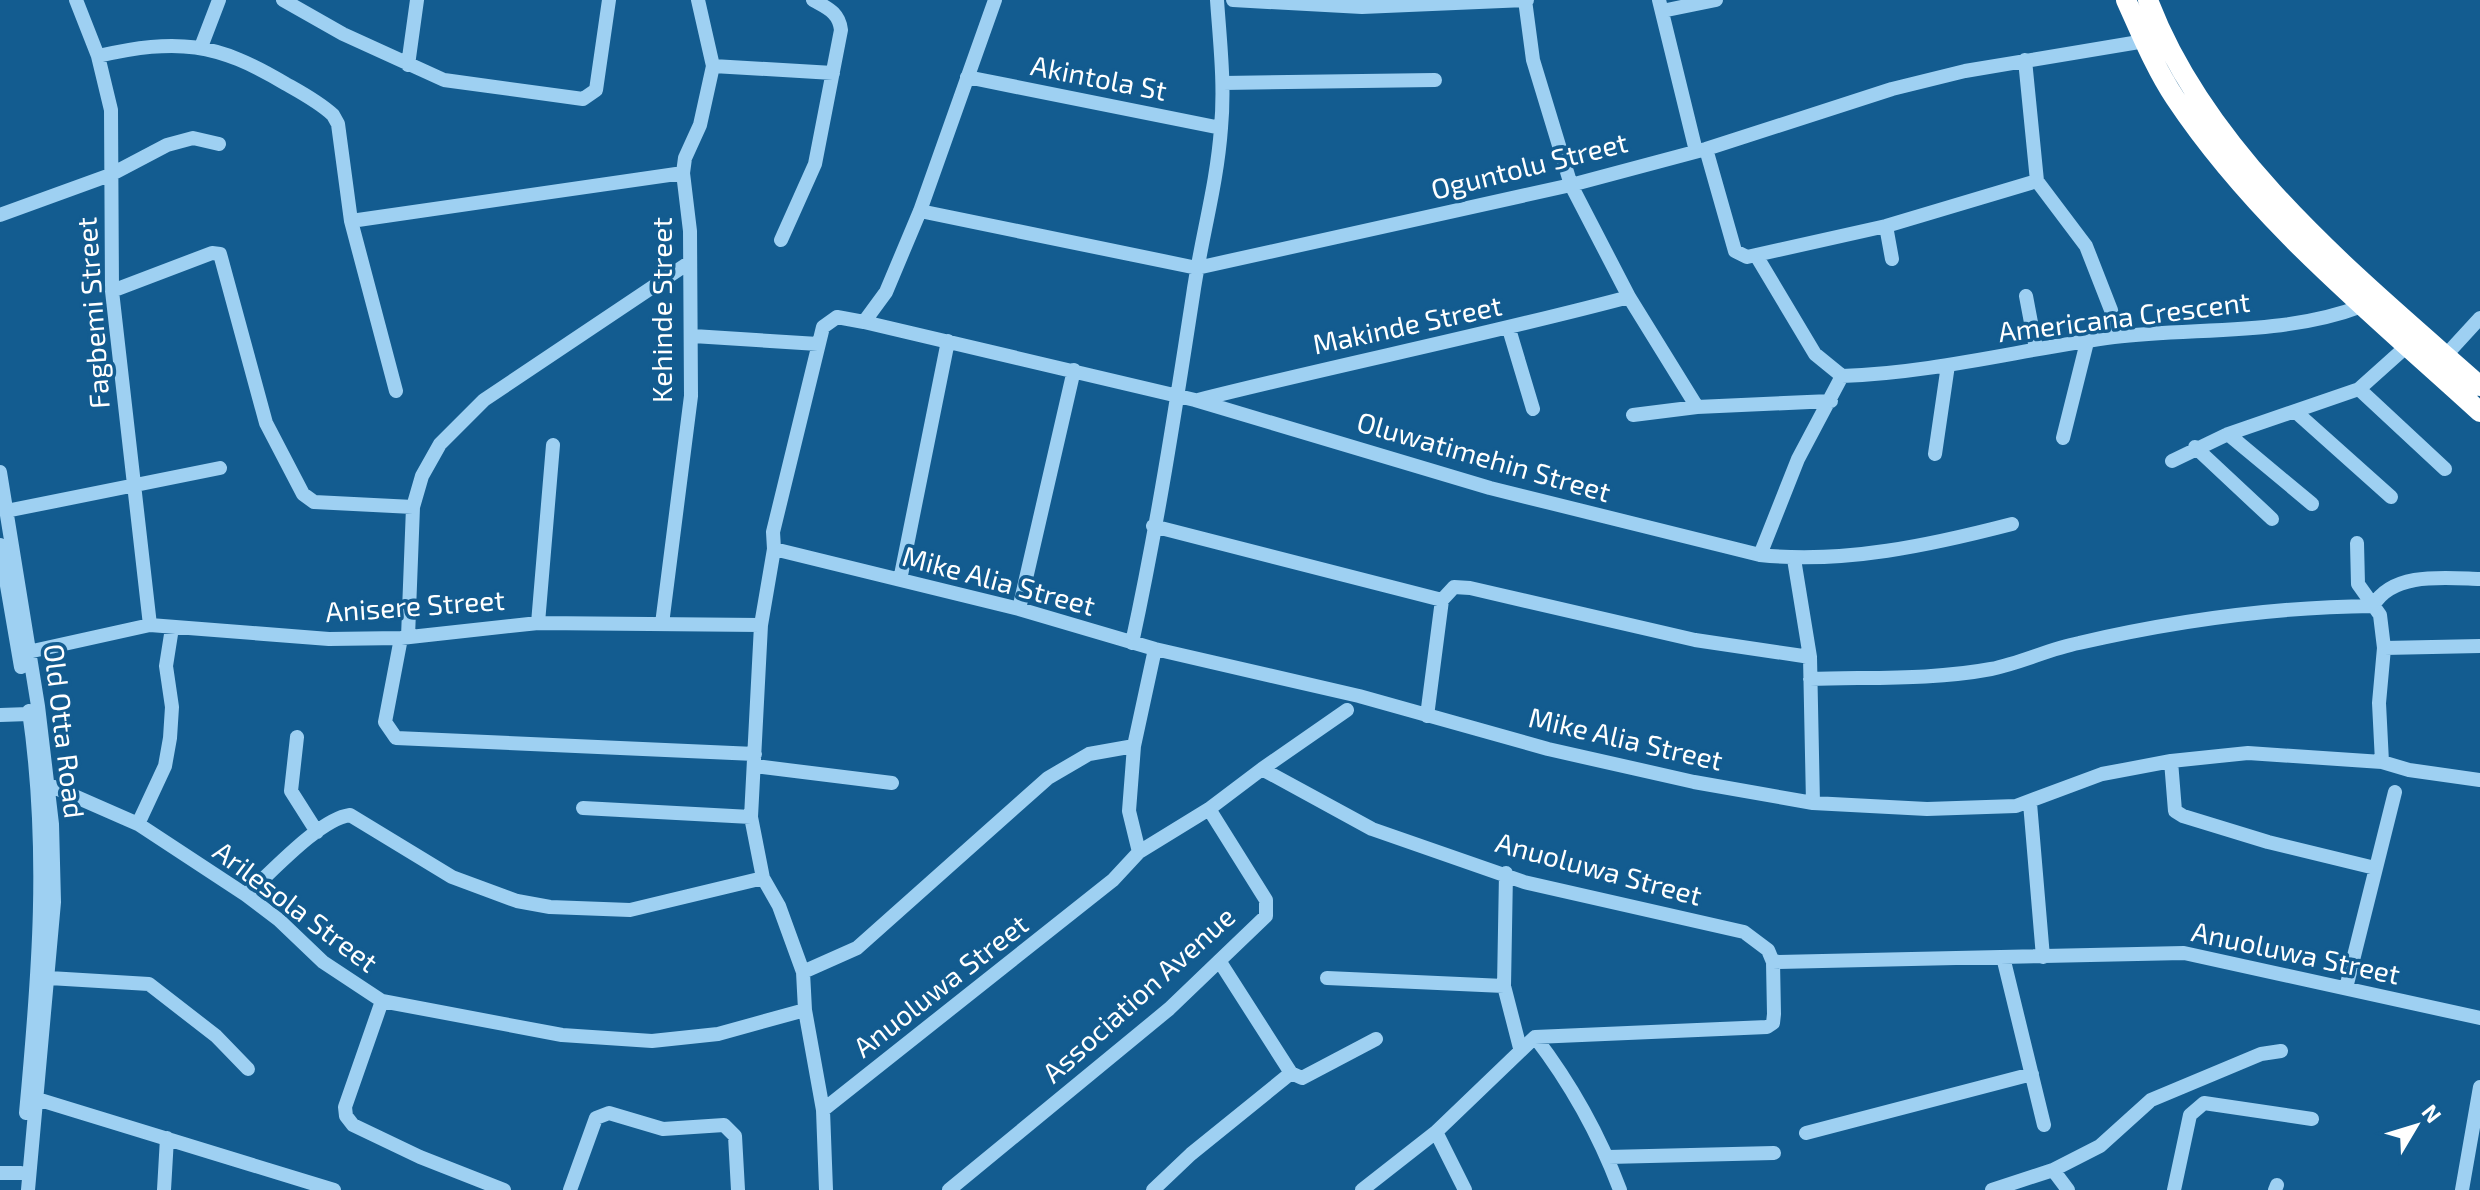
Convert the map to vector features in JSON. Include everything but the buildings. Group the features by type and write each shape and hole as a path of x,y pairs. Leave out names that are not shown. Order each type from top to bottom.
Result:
{"highway":[{"path":"2126,0 2173,95 2246,192 2287,236 2480,412"},
{"path":"2148,0 2172,59 2260,179 2480,386"}],"street":[{"name":"Fagbemi Street","path":"76,0 98,56 111,110 112,291 150,625"},
{"path":"201,47 219,0"},
{"path":"283,0 408,65 456,83 583,99 596,90 609,0"},
{"path":"408,65 417,0"},
{"name":"Kehinde Street","path":"662,624 691,396 693,336 683,173 685,158 700,125 713,66 698,0"},
{"path":"781,240 815,164 833,73 840,19 813,0"},
{"path":"864,322 886,292 920,211 995,0"},
{"path":"1132,643 1148,568 1153,526 1170,458 1197,268 1214,188 1223,83 1217,0"},
{"path":"1233,0 1362,3 1526,0 1533,60 1571,185 1629,297 1697,407"},
{"path":"1716,0 1660,5 1701,150 1735,251 1747,257 1757,257 1862,228 1886,226 2037,181"},
{"name":"Oguntolu Street","path":"920,211 1197,268 1571,185 1701,150 1892,89 2025,60 2145,41"},
{"path":"98,56 160,44 201,47 268,73 333,115 338,124 351,221 396,391"},
{"path":"2025,60 2037,181 2086,246 2111,310 2115,337"},
{"path":"713,66 833,73"},
{"name":"Akintola St","path":"967,77 1221,128"},
{"path":"1223,83 1435,80"},
{"path":"0,215 110,175 167,145 193,138 219,144"},
{"path":"351,221 683,173"},
{"path":"1886,226 1892,259"},
{"path":"112,291 212,253 220,254 266,423 303,494 314,502 413,507"},
{"path":"1757,257 1815,354 1842,376 1798,459 1760,555"},
{"path":"690,262 484,400 430,458 413,507 404,638 385,722 396,738 755,760 892,783"},
{"path":"2026,296 2036,349"},
{"name":"Makinde Street","path":"1195,400 1337,365 1509,329 1629,297"},
{"name":"Americana Crescent","path":"1842,376 1900,374 2115,337 2324,319 2362,306"},
{"name":"Oluwatimehin Street","path":"818,344 828,321 837,317 864,322 1195,400 1490,488 1760,555 1794,559 1933,544 2012,524"},
{"path":"2446,355 2480,318"},
{"path":"1509,329 1533,409"},
{"path":"693,336 818,344 773,532 774,549 761,625 751,817 763,878 779,906 803,972 805,1010 823,1110 826,1190"},
{"path":"900,580 948,341"},
{"path":"2063,438 2087,342"},
{"path":"2172,461 2195,447 2228,434 2297,413 2359,389 2407,346"},
{"path":"1935,454 1948,365"},
{"path":"1019,609 1074,370"},
{"path":"2359,389 2445,469"},
{"path":"1633,415 1697,407 1831,401"},
{"path":"2297,413 2391,497"},
{"path":"2228,434 2312,504"},
{"path":"538,623 553,445"},
{"path":"2195,447 2272,519"},
{"path":"6,511 220,468"},
{"name":"Old Otta Road","path":"0,472 49,785 54,902 28,1190"},
{"path":"1153,526 1442,600"},
{"path":"2357,543 2358,584 2380,615 2384,648 2379,703 2382,762"},
{"name":"Old Otta Road","path":"0,545 29,714 41,825 43,901 19,1190"},
{"name":"Mike Alia Street","path":"774,549 1019,609 1155,649 1359,696 1665,776 1813,803 1927,809 2030,803 2102,774 2171,761 2248,753 2382,762 2409,770 2480,780"},
{"path":"1794,559 1810,657 1813,803"},
{"path":"2373,606 2378,598 2405,583 2433,577 2480,579"},
{"path":"1427,716 1442,600 1454,587 1470,588 1695,640 1810,657"},
{"path":"1810,679 1962,673 1995,668 2078,643 2198,621 2308,609 2373,606"},
{"name":"Anisere Street","path":"28,652 150,625 329,639 404,638 538,623 761,625"},
{"path":"138,824 162,774 170,738 172,707 166,666 172,628"},
{"path":"2384,648 2480,646"},
{"path":"1139,852 1129,811 1134,746 1155,649"},
{"path":"1262,769 1347,710"},
{"path":"0,715 29,714"},
{"path":"297,737 291,791 317,832"},
{"path":"803,972 857,948 1048,778 1089,754 1134,746"},
{"path":"2171,761 2173,802 2175,811 2183,816 2268,842 2375,868"},
{"name":"Anuoluwa Street","path":"823,1110 957,1007 1113,880 1139,852 1209,809 1262,769 1372,829 1506,873 1524,882 1744,932 1768,950 1773,962 2184,953 2480,1018"},
{"name":"Arilesola Street","path":"49,785 138,824 246,895 279,920 323,962 382,1001 562,1035 652,1041 718,1034 805,1010"},
{"path":"2346,988 2395,792"},
{"path":"2030,803 2043,957"},
{"path":"583,808 751,817"},
{"name":"Association Avenue","path":"949,1190 1220,962 1266,916 1266,900 1209,809"},
{"path":"246,895 317,832 341,816 350,815 452,877 517,901 550,907 630,910 763,878"},
{"path":"1506,873 1504,986 1520,1048"},
{"path":"2003,957 2044,1125"},
{"path":"1220,962 1291,1073 1302,1078 1376,1039"},
{"path":"1362,1190 1436,1132 1520,1048 1535,1037 1767,1027 1773,1023 1774,1014 1773,962"},
{"path":"49,978 149,984 216,1036 248,1069"},
{"path":"1327,978 1504,986"},
{"path":"382,1001 345,1107 346,1116 353,1125 420,1157 504,1190"},
{"path":"1535,1037 1564,1074 1608,1157 1620,1190"},
{"path":"1992,1190 2053,1170 2100,1146 2151,1100 2261,1054 2281,1051"},
{"path":"1153,1190 1191,1154 1291,1073"},
{"path":"1806,1133 2032,1074"},
{"path":"2462,1190 2480,1087"},
{"path":"37,1099 334,1190"},
{"path":"2174,1190 2190,1115 2204,1103 2312,1119"},
{"path":"570,1190 596,1118 609,1113 663,1129 724,1125 731,1129 735,1136 738,1190"},
{"path":"1436,1132 1465,1190"},
{"path":"164,1190 167,1138"},
{"path":"1608,1157 1774,1153"},
{"path":"2053,1170 2068,1190"},
{"path":"0,1173 21,1173"}]}
